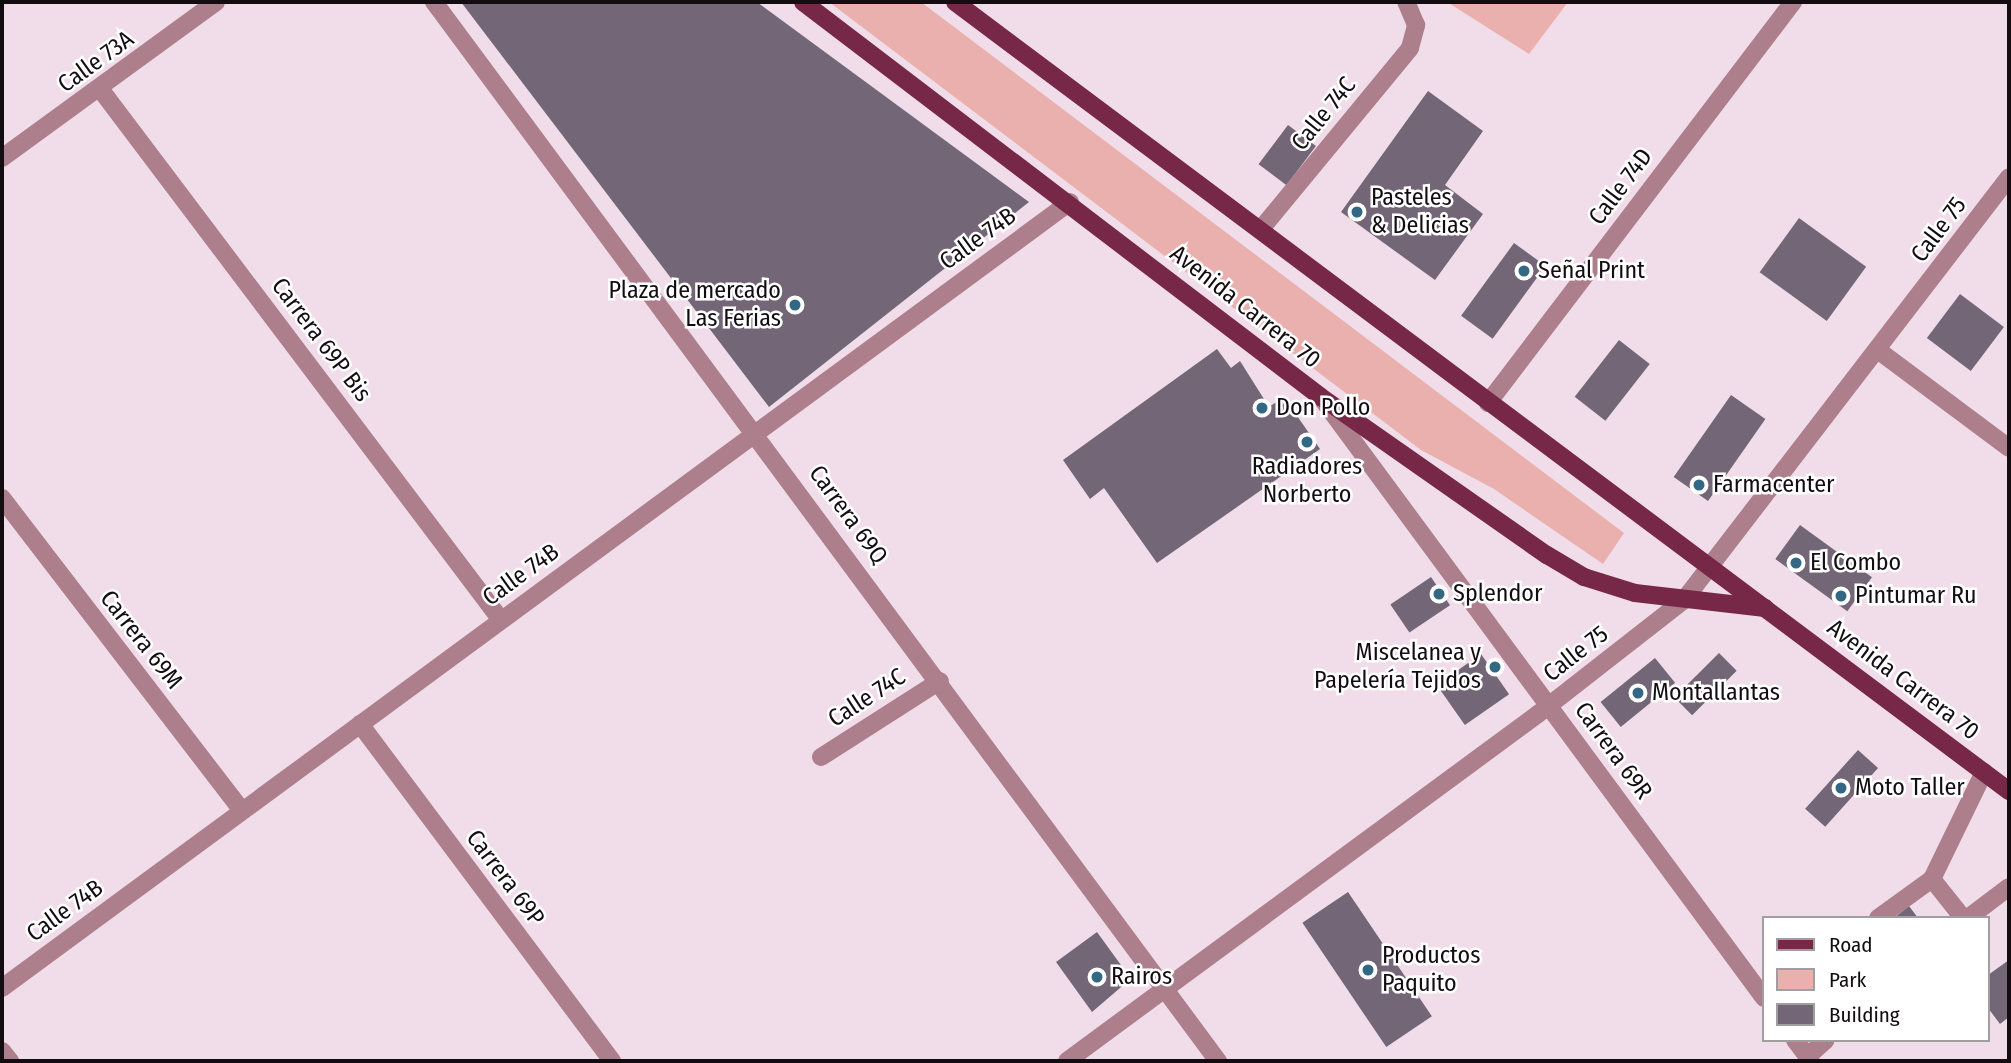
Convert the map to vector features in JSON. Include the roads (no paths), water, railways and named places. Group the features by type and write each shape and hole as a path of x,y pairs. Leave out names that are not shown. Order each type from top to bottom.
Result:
{"main road":[{"name":"Avenida Carrera 70","path":"803,2 1070,202 1321,397 1547,555 1584,577 1635,593 1767,608"},
{"name":"Avenida Carrera 70","path":"955,2 2009,791"}],"street":[{"name":"Calle 73A","path":"2,158 101,90 216,2"},
{"name":"Carrera 69Q","path":"434,2 757,432 1218,1061"},
{"name":"Calle 74C","path":"1261,229 1410,48 1416,25 1405,2"},
{"name":"Calle 74D","path":"1488,403 1793,2"},
{"name":"Carrera 69P Bis","path":"101,90 501,620"},
{"name":"Calle 75","path":"1067,1061 1549,706 1685,600 1879,351 2009,177"},
{"name":"Calle 74B","path":"2,988 1070,202"},
{"path":"1879,351 2009,448"},
{"name":"Carrera 69R","path":"1321,397 1762,995"},
{"name":"Carrera 69M","path":"2,498 242,811"},
{"name":"Calle 74C","path":"821,757 940,681"},
{"name":"Carrera 69P","path":"359,724 612,1061"},
{"path":"1881,916 1932,879 1984,772"},
{"path":"1932,879 1963,916"},
{"path":"1968,916 2009,887"},
{"path":"1796,1042 1809,1059 1824,1042"},
{"path":"2,1051 10,1061"}],"place":[{"name":"Pasteles & Delicias","path":"1357,212"},
{"name":"Señal Print","path":"1524,271"},
{"name":"Plaza de mercado Las Ferias","path":"795,305"},
{"name":"Don Pollo","path":"1262,408"},
{"name":"Radiadores Norberto","path":"1307,442"},
{"name":"Farmacenter","path":"1699,485"},
{"name":"El Combo","path":"1796,563"},
{"name":"Splendor","path":"1439,594"},
{"name":"Pintumar Ru","path":"1841,596"},
{"name":"Miscelanea y Papelería Tejidos","path":"1495,667"},
{"name":"Montallantas","path":"1638,693"},
{"name":"Moto Taller","path":"1841,788"},
{"name":"Productos Paquito","path":"1368,970"},
{"name":"Rairos","path":"1097,977"}]}
